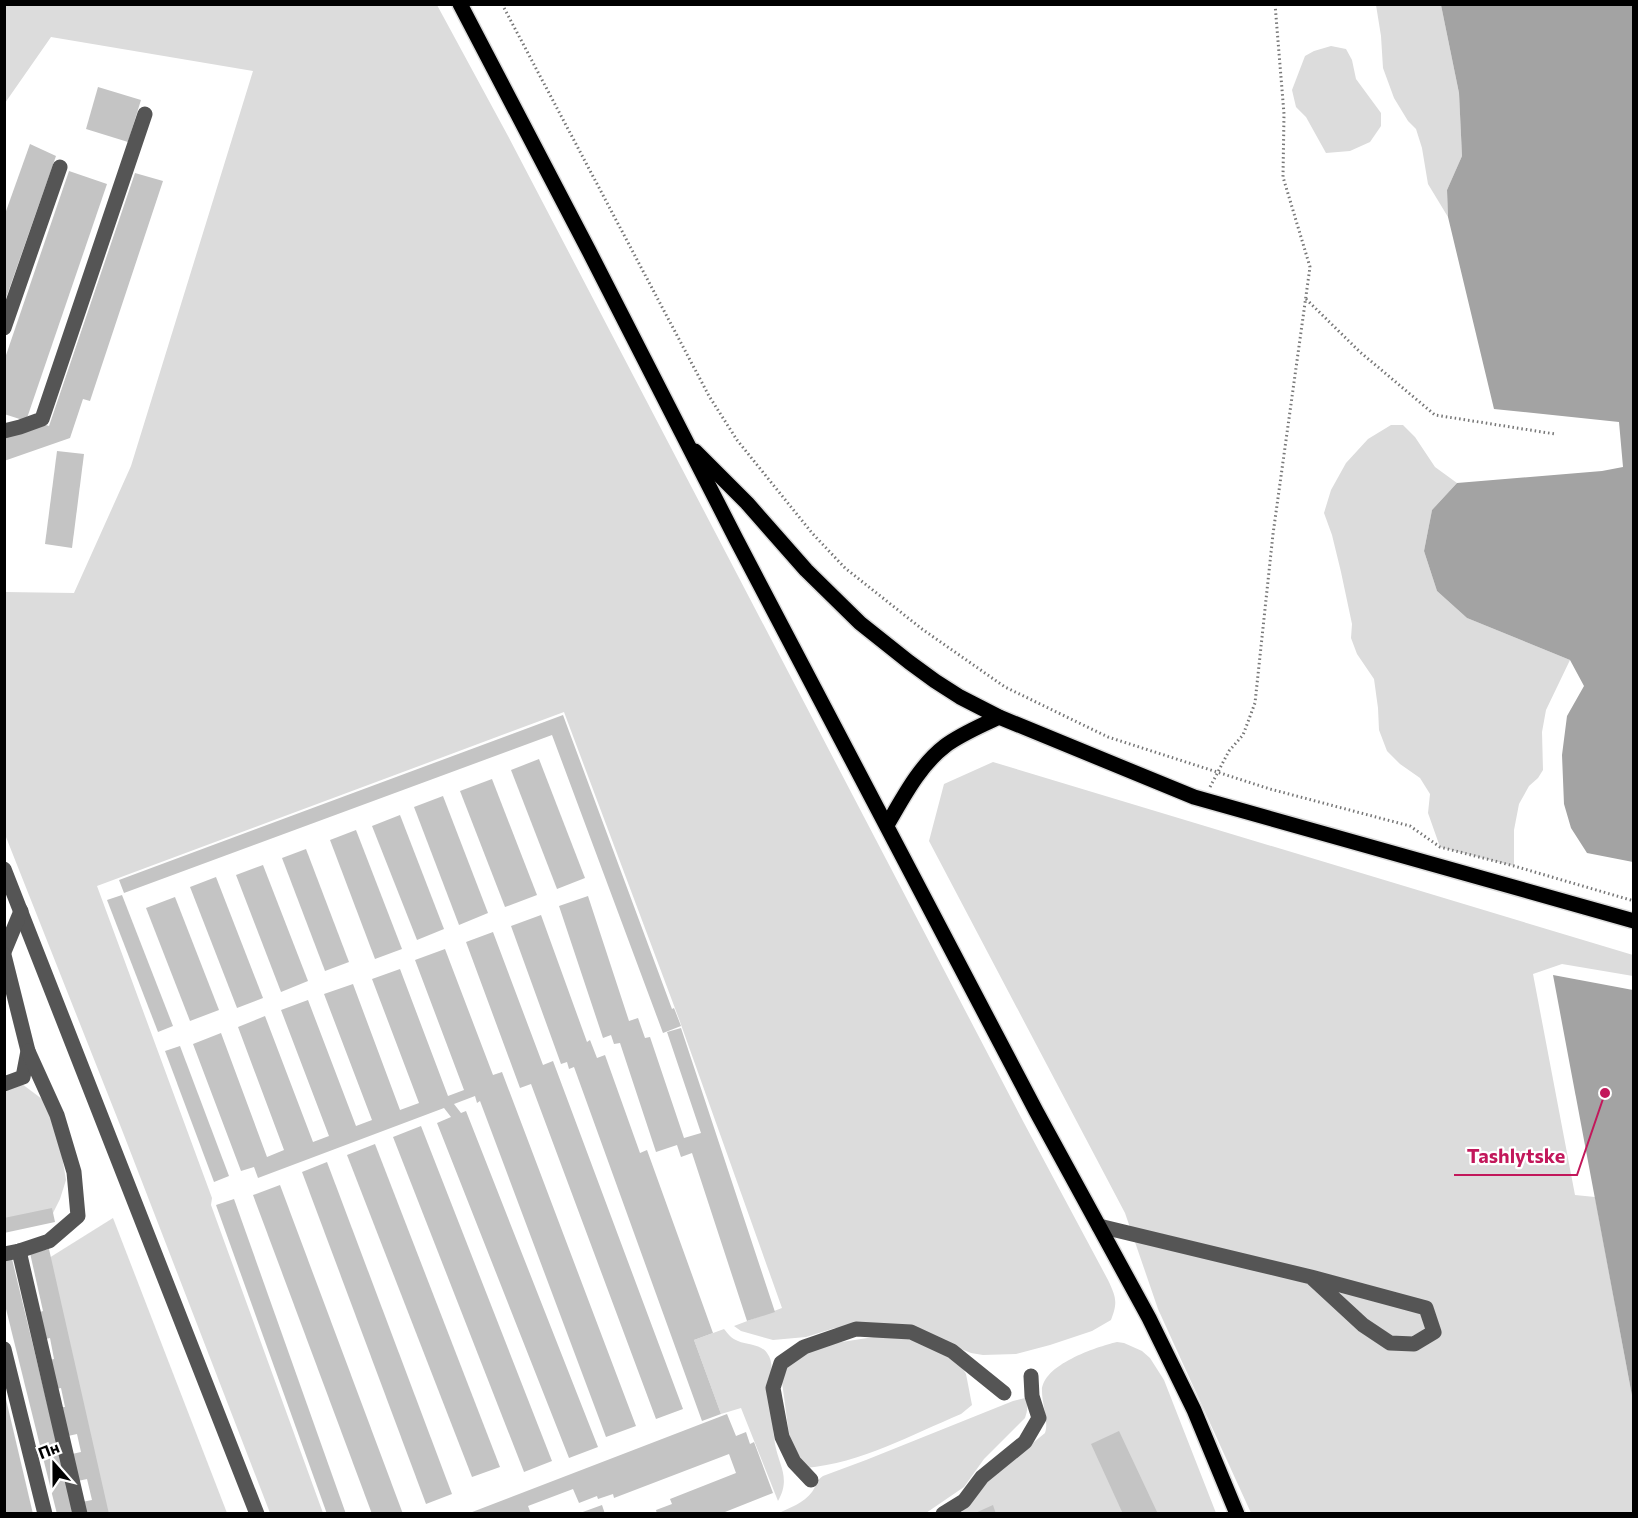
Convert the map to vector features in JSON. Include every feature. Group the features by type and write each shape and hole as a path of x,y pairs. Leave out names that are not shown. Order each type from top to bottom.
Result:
{"main road":[{"path":"460,4 686,443 1036,1111 1149,1318 1206,1436 1237,1514"},
{"path":"686,443 733,489 806,570 860,623 935,681 999,717 1202,800 1634,921"},
{"path":"887,825 908,789 931,758 959,737 999,717"}],"street":[{"path":"4,431 20,428 42,419 145,114"},
{"path":"4,328 60,168"},
{"path":"4,869 257,1514"},
{"path":"21,910 4,954 28,1051 57,1115 74,1172 78,1216 49,1241 12,1253 80,1514"},
{"path":"4,1084 23,1077 28,1051"},
{"path":"1099,1226 1311,1277 1426,1308 1434,1332 1414,1344 1390,1343 1363,1325 1311,1277"},
{"path":"811,1480 794,1462 782,1437 773,1388 781,1363 804,1347 856,1329 911,1332 952,1351 1004,1393"},
{"path":"4,1349 45,1514"},
{"path":"943,1514 964,1501 982,1477 1025,1442 1039,1418 1032,1396 1030,1376"}],"path":[{"path":"502,4 709,396 737,440 812,533 845,568 921,629 1005,687 1108,737 1270,789 1410,826 1440,847 1634,901"},
{"path":"1202,800 1229,751 1243,735 1255,703 1273,534 1310,267 1283,177 1284,114 1275,4"},
{"path":"1306,299 1360,352 1435,415 1555,434"}],"shaded area":[{"path":"5,5 437,5 508,136 1108,1280 1115,1300 1111,1320 1092,1331 1050,1345 1016,1354 983,1355 880,1326 835,1328 806,1337 773,1340 741,1331 734,1326 782,1308 679,1019 564,712 97,886 212,1198 211,1205 323,1513 270,1513 4,832 5,592 74,593 131,466 253,71 51,37 5,103"},
{"path":"1376,5 1441,5 1459,93 1462,156 1447,190 1448,217 1428,184 1422,148 1416,129 1408,121 1394,98 1383,68"},
{"path":"1441,5 1633,5 1633,862 1587,853 1571,828 1564,804 1562,755 1567,716 1584,686 1570,660 1467,618 1437,591 1424,551 1432,510 1457,483 1602,471 1623,467 1619,422 1494,409 1448,217 1447,190 1462,156 1459,93"},
{"path":"1331,46 1346,49 1352,60 1356,79 1381,113 1381,126 1370,142 1350,151 1326,153 1306,117 1296,107 1292,90 1305,56"},
{"path":"1391,425 1403,425 1415,437 1435,467 1457,483 1432,510 1424,551 1437,591 1467,618 1570,660 1546,710 1542,732 1543,770 1529,786 1519,804 1514,830 1514,866 1440,847 1428,813 1430,794 1420,778 1400,764 1387,751 1379,730 1374,679 1357,654 1351,638 1352,624 1341,572 1324,513 1331,490 1346,463 1368,439"},
{"path":"993,762 1633,955 1633,976 1562,964 1533,974 1575,1195 1595,1197 1633,1401 1633,1513 1251,1513 1158,1309 1125,1213 929,841 944,784"},
{"path":"1553,975 1633,990 1633,1401"},
{"path":"22,1084 54,1108 66,1180 52,1215 5,1230 5,1089"},
{"path":"113,1218 227,1513 102,1513 49,1258"},
{"path":"724,1329 736,1340 764,1350 771,1361 770,1389 773,1430 784,1479 778,1501 741,1408 721,1414 694,1340"},
{"path":"887,1335 919,1341 955,1361 966,1374 972,1405 961,1414 885,1447 846,1460 806,1468 790,1442 782,1382 788,1365 797,1357 822,1345"},
{"path":"1117,1342 1142,1351 1150,1358 1164,1380 1216,1513 960,1514 990,1478 1045,1433 1042,1391 1044,1382 1051,1373 1060,1365 1084,1353"},
{"path":"1025,1398 1027,1411 1025,1418 984,1459 964,1487 926,1513 777,1514 805,1499 823,1476"}],"building":[{"path":"98,87 141,100 128,142 86,129"},
{"path":"30,144 56,156 5,301 5,214"},
{"path":"69,171 107,184 26,421 4,414 4,361"},
{"path":"135,173 163,181 90,401 83,399 70,438 4,461 4,437 43,424 49,426"},
{"path":"57,451 84,454 72,548 45,544"},
{"path":"563,715 672,1009 674,1008 681,1026 663,1033 552,735 124,893 119,880"},
{"path":"539,759 585,878 557,889 511,770"},
{"path":"492,779 537,895 505,907 460,791"},
{"path":"443,796 488,913 459,925 414,807"},
{"path":"400,815 444,929 417,940 372,826"},
{"path":"356,830 402,949 375,959 330,840"},
{"path":"306,849 349,962 325,971 282,858"},
{"path":"263,865 308,981 281,992 236,875"},
{"path":"216,877 263,998 237,1008 190,887"},
{"path":"122,895 173,1026 158,1032 107,900"},
{"path":"588,896 629,1021 638,1018 645,1038 650,1037 684,1138 701,1133 667,1032 681,1028 775,1312 747,1321 692,1153 681,1157 677,1145 656,1152 620,1043 614,1044 611,1035 603,1038 559,906"},
{"path":"175,897 219,1010 190,1021 146,908"},
{"path":"541,915 587,1042 590,1040 597,1058 605,1055 640,1153 647,1150 713,1333 694,1340 721,1414 702,1421 574,1067 569,1069 567,1062 561,1064 511,926"},
{"path":"493,932 543,1065 553,1061 683,1409 656,1419 531,1084 520,1088 466,942"},
{"path":"445,949 493,1075 502,1072 636,1426 606,1437 480,1101 477,1103 475,1096 454,1104 461,1113 466,1111 598,1447 569,1458 437,1123 451,1117 444,1108 258,1178 254,1167 241,1171 193,1044 221,1033 267,1157 284,1150 238,1027 265,1016 313,1142 329,1136 281,1010 308,1000 356,1126 372,1120 324,994 353,984 400,1110 419,1103 372,979 400,969 448,1096 464,1090 415,960"},
{"path":"180,1046 229,1176 214,1182 165,1051"},
{"path":"421,1126 552,1461 524,1472 393,1137"},
{"path":"375,1144 500,1467 472,1477 347,1155"},
{"path":"327,1162 452,1494 426,1504 302,1172"},
{"path":"280,1185 403,1514 372,1514 253,1195"},
{"path":"234,1199 346,1514 327,1514 216,1205"},
{"path":"52,1208 55,1222 4,1233 4,1218"},
{"path":"49,1249 109,1514 85,1514 82,1502 92,1500 87,1479 78,1481 72,1454 81,1452 77,1434 68,1436 61,1407 65,1407 61,1388 56,1389 49,1360 54,1359 50,1338 46,1339 40,1312 43,1311 30,1253"},
{"path":"12,1259 74,1514 57,1514 4,1301 4,1261"},
{"path":"5,1395 33,1514 4,1514"},
{"path":"727,1414 736,1436 746,1432 750,1444 754,1442 773,1493 720,1514 657,1514 656,1510 672,1504 670,1499 736,1473 729,1454 614,1498 613,1494 598,1499 597,1496 579,1503 573,1489 528,1506 531,1514 467,1514"},
{"path":"1119,1431 1158,1514 1123,1514 1091,1444"},
{"path":"602,1505 605,1514 580,1514 580,1513"},
{"path":"993,1505 996,1514 973,1514"}],"place":[{"name":"Tashlytske","path":"1605,1093"}]}
